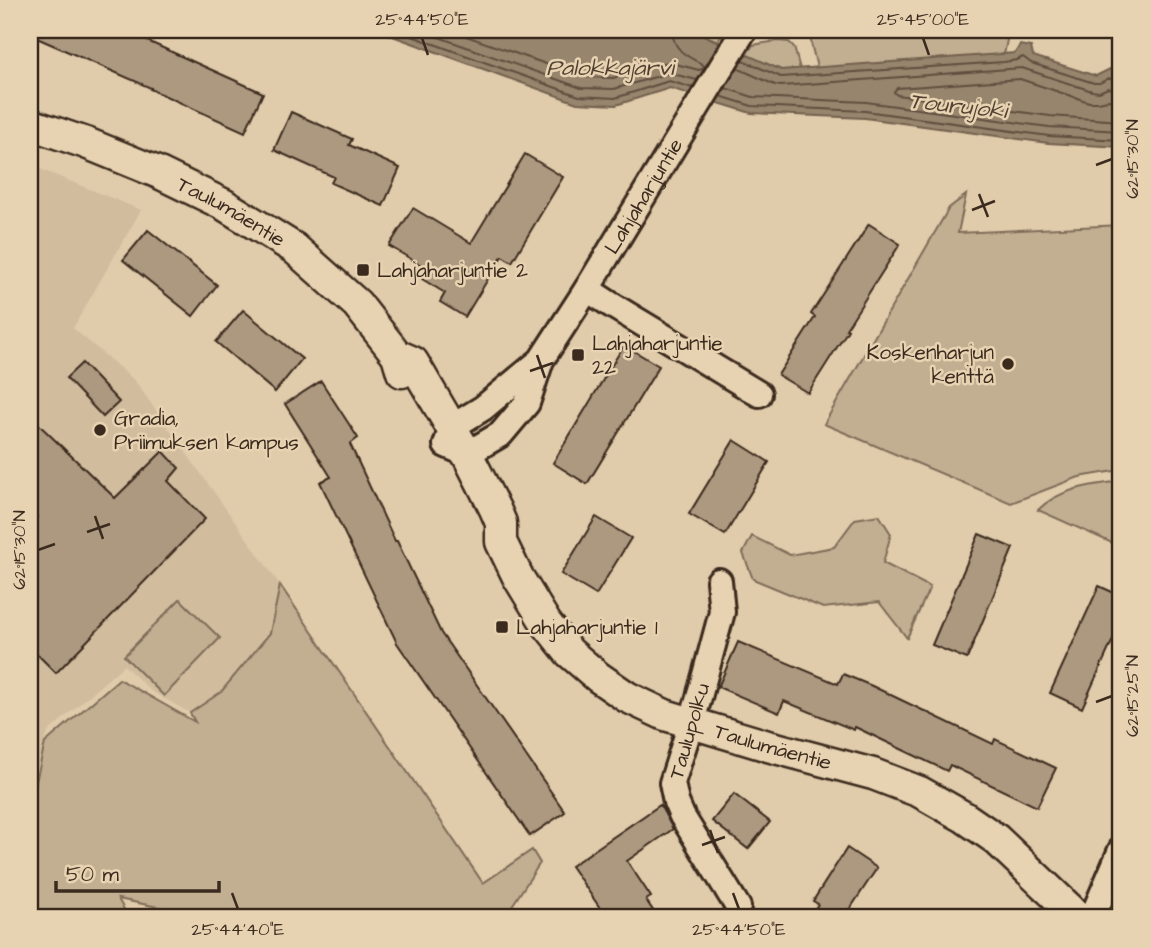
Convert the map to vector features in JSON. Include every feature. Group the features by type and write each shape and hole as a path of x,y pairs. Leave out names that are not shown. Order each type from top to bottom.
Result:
{"main road":[{"name":"Taulumäentie","path":"30,124 86,143 168,177 223,204 294,247 357,304 397,355 402,372 455,442 485,533 501,542 517,578 546,623 569,652 598,677 627,697 665,715 873,774 919,792 964,817 996,839 1079,918"}],"street":[{"name":"Lahjaharjuntie","path":"455,442 501,434 527,403 541,360 744,30"},
{"path":"587,289 759,394"},
{"name":"Taulupolku","path":"719,581 722,612 672,783 682,816 738,907"},
{"path":"1092,918 1121,850"}],"shaded area":[{"path":"692,30 724,30 718,41"},
{"path":"811,30 1009,30 1004,55 817,68"},
{"path":"789,42 794,47 800,69 781,70 746,55 753,45"},
{"name":"Gradia, Priimuksen kampus","path":"30,165 141,210 73,328 135,381 280,585 270,633 221,692 190,713 151,691 124,665 48,732 30,793"},
{"name":"Koskenharjun kenttä","path":"966,195 958,233 1121,225 1121,470 1079,477 1011,503 824,424 949,208"},
{"path":"1121,481 1121,547 1038,510 1066,492"},
{"path":"879,515 891,534 883,563 930,587 907,638 879,602 823,608 753,579 743,553 752,536 790,555 834,547 855,519"},
{"path":"280,585 483,883 532,850 540,863 504,918 412,918 418,911 405,918 213,918 118,899 129,918 30,918 30,807 45,743 119,679 195,722 190,713 221,692 270,633"},
{"path":"180,599 220,638 164,696 124,656"}],"water":[{"path":"376,30 692,30 781,70 1015,53 1020,45 1031,47 1033,56 1096,76 1110,69 1118,76 1121,75 1121,147 1048,143 865,118 751,113 670,88 616,105 577,103"}],"building":[{"path":"30,30 123,30 263,93 245,132 30,35"},
{"path":"291,112 352,139 349,145 400,168 383,206 331,183 334,177 274,150"},
{"path":"525,154 563,177 512,262 502,256 465,317 440,302 445,293 422,279 428,269 389,246 413,208 471,243"},
{"path":"869,224 900,244 808,393 778,375 815,317 811,314"},
{"path":"148,230 217,285 193,316 123,260"},
{"path":"243,310 302,359 275,392 216,342"},
{"path":"624,345 659,366 587,484 553,463"},
{"path":"82,363 119,402 103,417 66,378"},
{"path":"321,381 358,438 350,444 441,633 565,812 530,836 397,643 320,482 331,477 285,404"},
{"path":"30,416 115,498 163,451 179,468 168,481 205,519 56,673 30,647 30,525 37,517 30,510"},
{"path":"734,440 769,462 725,535 689,514"},
{"path":"596,517 631,538 596,595 561,574"},
{"path":"979,534 1013,548 967,659 932,645"},
{"path":"1099,586 1121,596 1121,622 1082,708 1050,693"},
{"path":"738,642 838,684 843,674 993,744 995,739 1056,768 1037,807 950,765 947,771 855,727 854,730 784,701 779,713 718,687"},
{"path":"734,794 770,822 748,849 712,821"},
{"path":"660,805 673,829 627,861 651,897 646,900 658,918 607,918 571,866"},
{"path":"847,848 877,868 844,918 809,918 818,904 813,901"}],"place":[{"name":"Lahjaharjuntie 2","path":"363,270"},
{"name":"Lahjaharjuntie 22","path":"578,355"},
{"name":"Koskenharjun kenttä","path":"1008,364"},
{"name":"Gradia, Priimuksen kampus","path":"100,430"},
{"name":"Lahjaharjuntie 1","path":"502,627"}],"water label":[{"name":"Palokkajärvi","path":"610,67"},
{"name":"Tourujoki","path":"958,105"}]}
